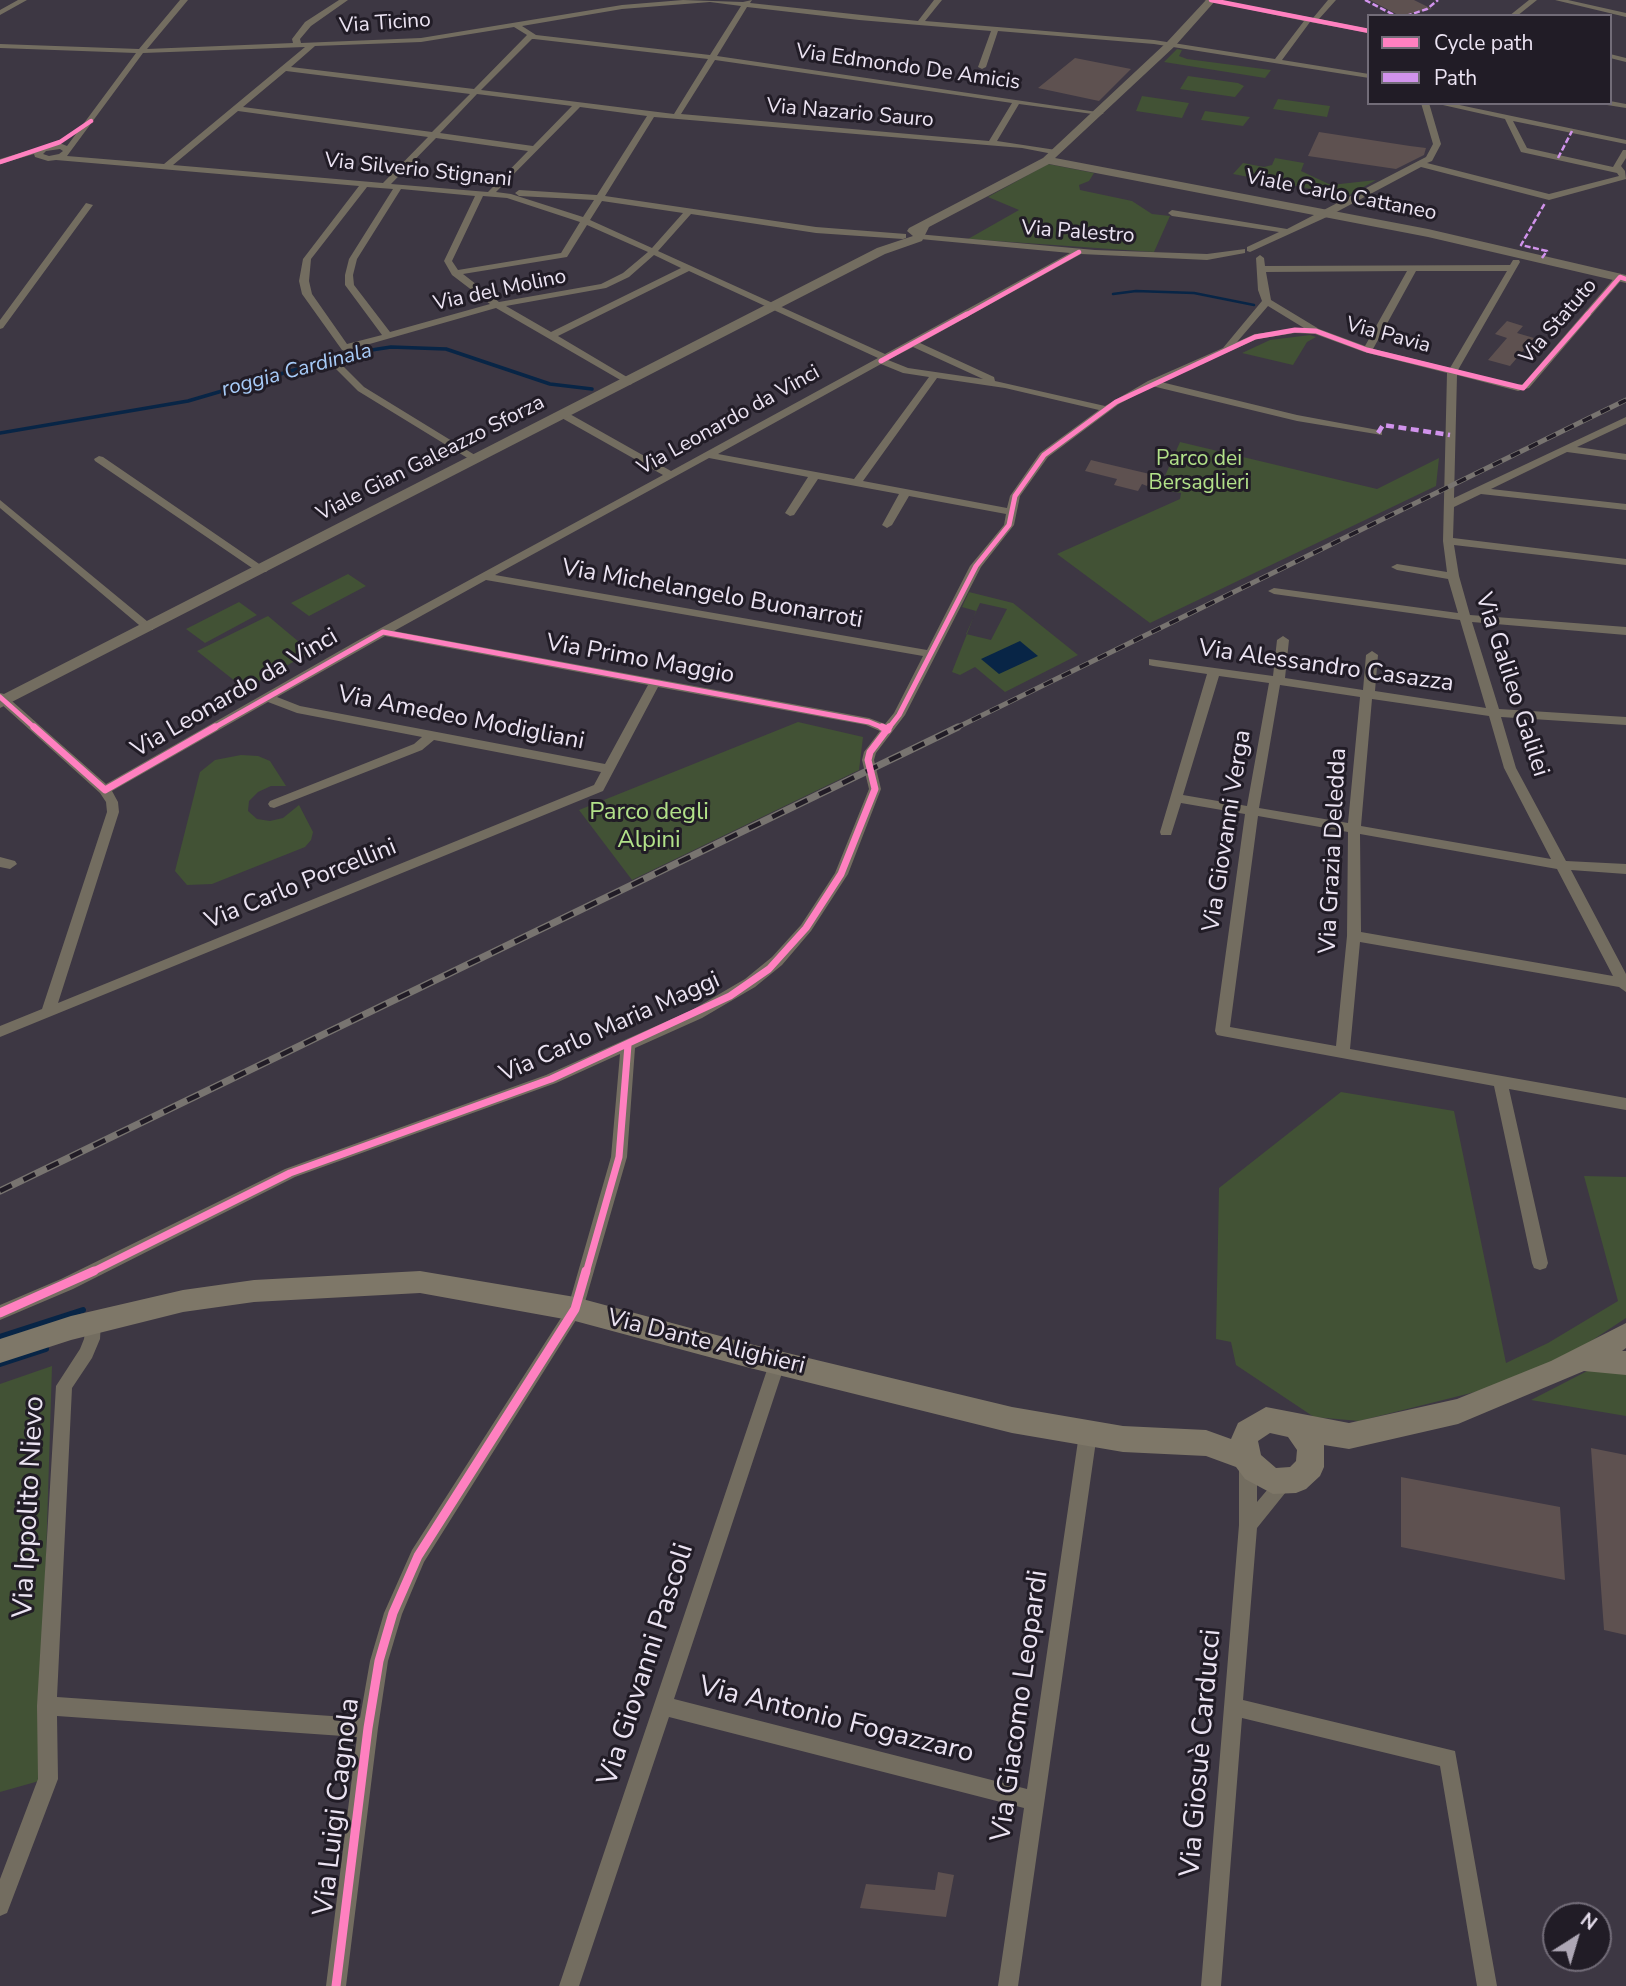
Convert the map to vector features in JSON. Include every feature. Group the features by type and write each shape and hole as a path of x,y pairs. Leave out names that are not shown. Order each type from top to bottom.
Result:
{"main road":[{"name":"Via Dante Alighieri","path":"0,1351 138,1310 220,1295 397,1282 444,1284 575,1309 1013,1420 1088,1434 1248,1449"},
{"path":"1297,1429 1349,1436 1458,1411 1499,1398 1583,1359 1626,1335"},
{"path":"1583,1359 1626,1363"},
{"path":"1312,1462 1311,1447 1297,1429 1287,1422 1266,1420 1248,1449 1264,1476 1285,1482 1305,1475 1312,1462 1349,1436"}],"street":[{"path":"2,11 23,0"},
{"path":"68,155 141,51 184,0"},
{"path":"298,46 296,38 308,24 344,0"},
{"name":"Via Ticino","path":"0,46 141,51 430,39 645,4 697,0 747,1 834,16 1171,44 1367,76"},
{"path":"920,23 938,0"},
{"path":"1210,0 1367,31"},
{"name":"Viale Gian Galeazzo Sforza","path":"1,700 149,628 777,307 915,234 1050,156 1100,113 1171,44 1210,0"},
{"path":"1277,61 1332,0"},
{"path":"1515,14 1533,0"},
{"path":"1559,0 1626,15"},
{"path":"1595,8 1602,0"},
{"path":"676,116 747,1"},
{"path":"386,184 530,36 516,24"},
{"path":"982,68 995,29"},
{"name":"Via Edmondo De Amicis","path":"530,36 710,57 1100,113"},
{"path":"166,167 312,46"},
{"name":"Via Nazario Sauro","path":"284,68 652,114 1022,146 1050,156"},
{"path":"991,144 1017,101"},
{"path":"1268,301 1252,257 1287,231 1326,214 1429,159 1437,144 1426,105"},
{"path":"1447,105 1626,142"},
{"path":"491,193 577,106"},
{"path":"237,108 535,149"},
{"path":"456,273 564,255 652,114"},
{"path":"1508,118 1524,150 1621,171"},
{"path":"44,152 91,121"},
{"name":"Via Silverio Stignani","path":"2,161 44,152 166,167 508,196 586,221 777,307 906,370 1005,385"},
{"path":"1421,164 1549,197 1619,180 1625,174 1618,166 1626,152"},
{"name":"Viale Carlo Cattaneo","path":"1050,156 1521,253 1623,278"},
{"name":"Via del Molino","path":"365,183 307,259 304,281 307,294 345,348 497,305 603,286 625,275 689,211"},
{"path":"388,336 350,285 349,275 353,259 399,186"},
{"path":"480,193 448,261 456,273 497,305 629,382"},
{"name":"Via Palestro","path":"508,196 527,193 600,198 816,230 915,234 1079,252 1252,257 1412,270 1511,268"},
{"path":"0,326 89,205"},
{"path":"1172,213 1287,231"},
{"name":"Via Leonardo da Vinci","path":"105,790 383,632 1079,252"},
{"path":"1452,373 1521,253"},
{"path":"551,336 690,267"},
{"path":"1367,350 1412,270"},
{"name":"Via Statuto","path":"1523,388 1623,278"},
{"name":"Via Pavia","path":"1268,301 1316,331 1367,350 1452,373 1523,388"},
{"name":"Via Carlo Maria Maggi","path":"1223,350 1268,301"},
{"name":"Via Carlo Maria Maggi","path":"0,1313 67,1284 290,1173 462,1113 628,1045 697,1014 750,983 778,961 825,903 851,852 875,789 868,756 888,730 976,566 1009,524 1015,496 1044,455 1074,436 1107,409 1151,383 1255,337 1278,324 1285,314"},
{"name":"Via Carlo Maria Maggi","path":"1255,337 1295,330 1316,331"},
{"path":"913,343 1005,385 1107,409"},
{"path":"339,367 361,389 478,460"},
{"name":"Via Galileo Galilei","path":"1452,373 1448,541 1453,576 1468,618 1510,768 1625,985"},
{"path":"856,484 935,375"},
{"path":"1151,383 1297,418 1378,433"},
{"path":"564,415 671,475"},
{"path":"1449,505 1626,420"},
{"path":"1563,449 1626,457"},
{"path":"709,454 1012,512"},
{"path":"99,459 262,570"},
{"path":"790,513 814,476"},
{"path":"1480,491 1626,507"},
{"path":"887,525 905,493"},
{"path":"0,503 149,628"},
{"path":"1448,541 1626,562"},
{"path":"1397,567 1453,576"},
{"name":"Via Michelangelo Buonarroti","path":"485,577 931,654"},
{"path":"1274,591 1468,618 1626,631"},
{"name":"Via Primo Maggio","path":"383,632 869,722 888,730"},
{"name":"Via Giovanni Verga","path":"1283,640 1280,676 1275,681 1252,813 1222,1031 1343,1051"},
{"name":"Via Grazia Deledda","path":"1343,1051 1354,936 1354,831 1366,695 1371,689 1372,654"},
{"name":"Via Alessandro Casazza","path":"1153,662 1494,713 1626,721"},
{"path":"1166,832 1214,671"},
{"name":"Via Carlo Porcellini","path":"0,1032 599,788 655,682"},
{"name":"Via Amedeo Modigliani","path":"267,697 297,709 608,769"},
{"path":"1,700 105,790 112,802 113,812 48,1011"},
{"path":"274,804 418,747 431,736"},
{"path":"1177,798 1354,831 1562,865 1626,869"},
{"path":"1354,936 1625,985"},
{"name":"Via Luigi Cagnola","path":"336,1986 368,1728 379,1661 393,1613 418,1556 575,1309 619,1157 628,1045"},
{"path":"1343,1051 1626,1104"},
{"path":"1500,1081 1540,1263"},
{"name":"Via Ippolito Nievo","path":"0,1906 48,1779 47,1706 64,1386 86,1353 92,1339 93,1322"},
{"name":"Via Giovanni Pascoli","path":"569,1986 778,1361"},
{"name":"Via Giacomo Leopardi","path":"1008,1986 1088,1434"},
{"name":"Via Giosuè Carducci","path":"1211,1986 1248,1525 1248,1449"},
{"path":"1248,1525 1285,1482"},
{"path":"47,1706 368,1728"},
{"name":"Via Antonio Fogazzaro","path":"663,1706 1036,1801"},
{"path":"1234,1707 1448,1758 1488,1986"}],"green space":[{"path":"1177,49 1182,50 1179,56 1187,59 1271,70 1265,78 1164,62"},
{"path":"1188,76 1244,86 1235,97 1180,89"},
{"path":"1142,96 1189,103 1182,118 1136,111"},
{"path":"1278,99 1330,106 1327,117 1273,109"},
{"path":"1205,111 1250,117 1243,126 1201,120"},
{"path":"1275,158 1304,163 1301,171 1331,185 1376,180 1348,196 1233,174 1243,163 1264,167 1272,165"},
{"path":"1048,164 1094,173 1089,181 1079,185 1080,190 1132,201 1152,214 1170,216 1154,252 968,239 1019,210 988,197"},
{"path":"1310,335 1316,337 1307,342 1293,365 1242,353 1270,340"},
{"name":"Parco dei Bersaglieri","path":"1180,442 1377,489 1439,458 1436,486 1150,623 1057,554 1180,499 1181,493 1164,490 1167,486 1161,485"},
{"path":"348,574 366,586 309,616 291,603"},
{"path":"969,592 1013,603 1078,655 1005,692 975,667 960,675 952,672 967,634 991,640 1007,609 980,603 973,618 976,611 962,607"},
{"path":"239,602 257,615 205,643 186,629"},
{"path":"268,616 311,652 245,689 197,651"},
{"name":"Parco degli Alpini","path":"798,722 863,737 859,770 632,880 579,810"},
{"path":"241,755 258,756 270,761 286,786 271,786 258,792 249,801 248,811 257,819 270,821 283,818 299,805 313,832 311,840 305,847 212,884 187,885 175,871 200,772 215,760"},
{"path":"1341,1092 1454,1111 1506,1363 1548,1343 1618,1301 1584,1176 1626,1177 1626,1318 1579,1349 1499,1386 1359,1421 1314,1417 1236,1365 1231,1342 1216,1339 1219,1188"},
{"path":"52,1366 39,1781 0,1792 0,1384"},
{"path":"1595,1367 1626,1369 1626,1416 1531,1400"}],"water":[{"path":"1020,641 1038,656 999,674 981,659"}],"building":[{"path":"1370,0 1414,0 1432,9 1409,14 1396,14"},
{"path":"1075,58 1131,69 1099,101 1038,88"},
{"path":"1319,132 1426,148 1424,155 1396,169 1308,156"},
{"path":"1507,321 1523,326 1517,333 1534,338 1510,366 1488,360 1507,338 1495,334"},
{"path":"1091,460 1154,475 1147,486 1142,484 1138,491 1114,485 1117,479 1085,471"},
{"path":"1591,1448 1626,1455 1626,1635 1604,1630"},
{"path":"1401,1477 1560,1507 1565,1580 1401,1547"},
{"path":"938,1872 954,1875 946,1917 860,1908 866,1884 935,1890"}],"waterway":[{"name":"roggia Cardinala","path":"1113,294 1136,291 1194,293 1254,305"},
{"name":"roggia Cardinala","path":"0,433 188,401 352,353 391,347 446,349 550,384 592,389"},
{"path":"0,1337 83,1310"},
{"path":"0,1364 46,1349"}],"railway":[{"path":"954,729 1626,400"},
{"path":"0,1191 958,727"}],"marked path":[{"path":"1365,0 1392,14"},
{"path":"1412,14 1427,9 1438,0"},
{"path":"1558,158 1572,131"},
{"path":"1542,258 1547,251 1521,245 1545,203"},
{"path":"1378,433 1383,425 1450,435"}],"cycle path":[{"path":"1211,0 1367,31"},
{"path":"0,162 60,142 91,121"},
{"path":"881,361 1079,252"},
{"path":"0,1313 67,1284 290,1173 551,1079 697,1014 730,996 769,969 806,928 841,874 875,789 868,760 870,752 899,715 976,566 1009,525 1015,496 1044,455 1116,402 1151,383 1255,337 1295,330 1316,331 1367,350 1523,388 1620,277 1626,279"},
{"path":"0,697 105,790 383,632 869,722 888,730"},
{"path":"336,1986 368,1728 379,1661 393,1613 418,1556 575,1309 619,1157 628,1045"}]}
